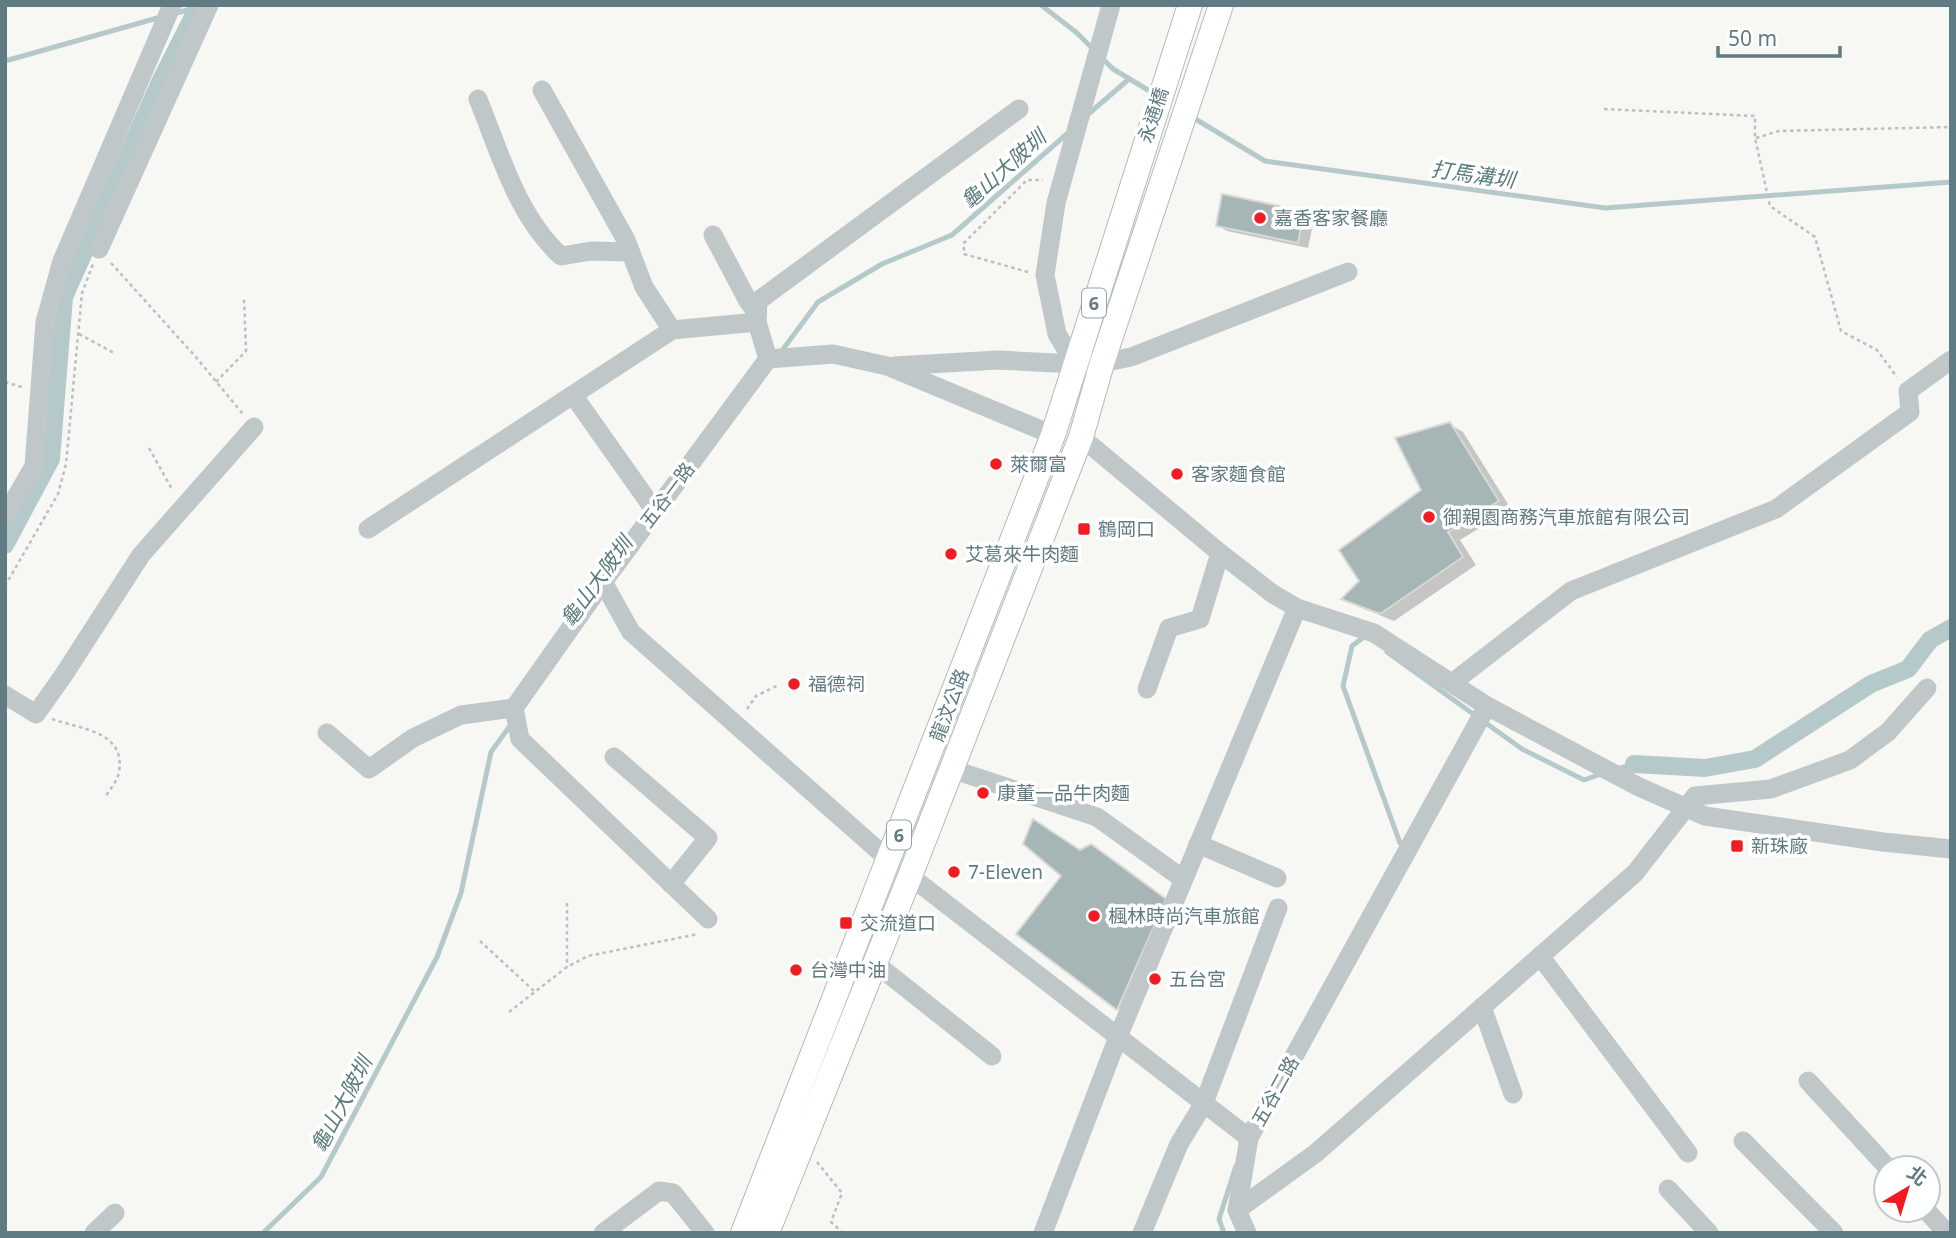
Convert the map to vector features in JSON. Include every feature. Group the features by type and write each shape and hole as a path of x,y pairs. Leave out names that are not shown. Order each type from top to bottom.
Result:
{"main road":[{"name":"永通橋","path":"1136,170 1190,5"},
{"name":"永通橋","path":"1163,181 1221,5"},
{"name":"龍汶公路","path":"743,1233 1053,435 1136,170"},
{"name":"龍汶公路","path":"767,1233 876,964 1081,437 1102,363 1163,181"},
{"path":"1053,435 1081,437"}],"street":[{"path":"99,249 209,5"},
{"path":"1075,364 1057,334 1045,275 1056,203 1111,5"},
{"path":"5,516 33,466 45,322 62,261 170,12"},
{"path":"146,67 176,78"},
{"path":"542,90 626,240 644,287 673,330"},
{"path":"478,99 520,202 543,240 561,257 591,251 630,252"},
{"path":"757,318 758,302 1019,109"},
{"path":"713,235 757,318 768,359 833,354 887,366 1053,435"},
{"path":"887,366 998,360 1102,363 1131,357 1348,272"},
{"path":"368,529 673,330 757,318"},
{"name":"五谷一路","path":"516,715 603,582 768,359"},
{"path":"1452,683 1571,591 1776,509 1910,412 1908,391 1951,360"},
{"path":"573,395 655,511"},
{"path":"5,695 36,714 141,555 254,427"},
{"path":"1081,437 1273,594 1297,608 1374,633 1452,683 1485,710 1639,787 1704,816 1951,849"},
{"path":"1147,689 1169,628 1200,618 1220,553"},
{"path":"603,582 631,632 889,860"},
{"path":"1043,1233 1118,1037 1297,608"},
{"path":"1237,1210 1316,1153 1635,873 1695,796 1771,789 1850,760 1888,732 1927,688"},
{"name":"五谷二路","path":"910,876 1249,1138 1485,710"},
{"path":"327,733 369,769 413,738 461,715 516,715 520,739 708,919"},
{"path":"614,757 708,838 671,884"},
{"path":"951,769 1097,817 1183,879"},
{"path":"1198,844 1278,878"},
{"path":"1142,1233 1179,1144 1204,1103 1278,908"},
{"path":"1540,956 1688,1153"},
{"path":"876,964 992,1056"},
{"path":"1482,1007 1513,1094"},
{"path":"1808,1081 1875,1154"},
{"path":"1247,1233 1237,1210 1249,1138"},
{"path":"1743,1141 1834,1233"},
{"path":"1668,1189 1709,1233"},
{"path":"603,1233 659,1191 673,1193 705,1233"},
{"path":"730,1233 755,1205"},
{"path":"94,1233 115,1213"}],"path":[{"path":"1604,109 1755,116 1755,138 1770,206 1815,237 1841,331 1877,350 1908,391"},
{"path":"1755,138 1779,131 1951,127"},
{"path":"1045,275 964,254 964,243 1027,180 1066,172"},
{"path":"5,586 58,494 66,464 82,293 99,249 254,427"},
{"path":"216,382 246,351 244,298"},
{"path":"78,334 116,354"},
{"path":"149,448 182,508"},
{"path":"741,729 748,708 756,696 779,685"},
{"path":"36,714 104,734 118,750 119,773 106,796"},
{"path":"566,904 567,967"},
{"path":"509,1012 567,967 588,956 698,935 708,919"},
{"path":"480,941 535,991"},
{"path":"803,1145 842,1193 831,1222 844,1233"}],"building":[{"name":"嘉香客家餐廳","path":"1222,194 1304,211 1298,243 1216,226"},
{"name":"御親園商務汽車旅館有限公司","path":"1450,422 1499,501 1448,532 1463,557 1380,614 1341,599 1359,581 1339,550 1421,490 1395,438"},
{"name":"楓林時尚汽車旅館","path":"1033,819 1080,850 1091,844 1166,899 1117,1010 1016,934 1061,876 1023,844"}],"waterway":[{"path":"5,545 51,459 64,297 161,80 199,5"},
{"name":"打馬溝圳","path":"1041,5 1094,50"},
{"path":"173,14 198,7"},
{"path":"5,61 161,17"},
{"name":"打馬溝圳","path":"1101,57 1113,69 1153,93"},
{"name":"龜山大陂圳","path":"1086,116 1129,79"},
{"name":"打馬溝圳","path":"1192,117 1265,161 1605,208 1951,182"},
{"name":"龜山大陂圳","path":"781,352 818,302 882,264 952,235 1069,132"},
{"path":"1634,764 1705,768 1755,759 1871,684 1908,669 1930,640 1951,628"},
{"path":"1364,637 1352,646 1343,686 1400,843"},
{"path":"1387,652 1476,716"},
{"path":"1483,721 1522,749 1584,780 1604,773"},
{"name":"龜山大陂圳","path":"263,1233 321,1177 437,957 461,893 491,752 512,723"},
{"path":"1617,769 1634,764"},
{"path":"1224,1233 1219,1219 1236,1166"}],"place":[{"name":"嘉香客家餐廳","path":"1260,218"},
{"name":"萊爾富","path":"996,464"},
{"name":"客家麵食館","path":"1177,474"},
{"name":"御親園商務汽車旅館有限公司","path":"1429,517"},
{"name":"鶴岡口","path":"1084,529"},
{"name":"艾葛來牛肉麵","path":"951,554"},
{"name":"福德祠","path":"794,684"},
{"name":"康董一品牛肉麵","path":"983,793"},
{"name":"新珠廠","path":"1737,846"},
{"name":"7-Eleven","path":"954,872"},
{"name":"楓林時尚汽車旅館","path":"1094,916"},
{"name":"交流道口","path":"846,923"},
{"name":"台灣中油","path":"796,970"},
{"name":"五台宮","path":"1155,979"}]}
